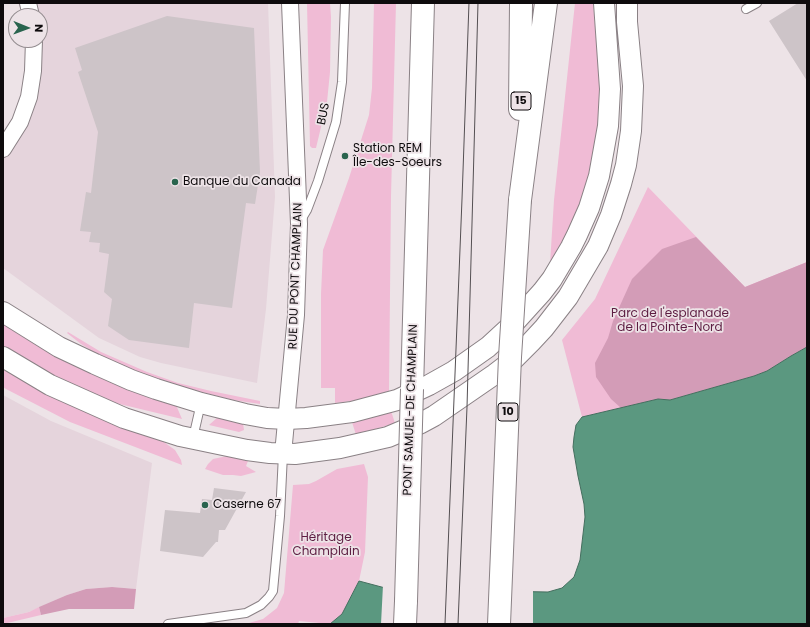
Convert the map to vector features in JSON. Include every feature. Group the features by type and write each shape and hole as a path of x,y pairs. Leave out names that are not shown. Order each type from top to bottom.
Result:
{"highway":[{"name":"PONT SAMUEL-DE CHAMPLAIN","path":"404,624 423,3"},
{"name":"15","path":"520,200 521,3"},
{"name":"10","path":"499,624 510,357 520,200 546,3"}],"street":[{"name":"RUE DU PONT CHAMPLAIN","path":"283,454 296,315 299,224 290,3"},
{"path":"3,312 53,344 95,364 156,389 201,403 245,414 274,419 320,416 363,409 397,400 429,385 454,371 488,347 514,324 542,292 558,270 577,235 589,208 603,161 608,126 610,89 604,3"},
{"path":"3,357 50,385 96,406 147,426 193,439 247,450 283,454 320,452 359,445 388,436 421,423 455,402 512,361 544,328 560,308 579,280 598,246 616,199 626,165 632,117 633,97 627,3"},
{"path":"3,149 20,122 29,97 34,71 34,48"}],"lane":[{"name":"BUS","path":"299,224 307,210 318,181 336,122 342,82 345,3"},
{"path":"746,9 757,3"},
{"path":"193,439 201,403"},
{"path":"168,624 246,613 262,605 269,597 273,591 280,516 283,454"}],"shaded area":[{"path":"18,3 268,3 275,197 266,309 257,383 161,363 140,357 99,338 3,268 3,133 17,110 37,48 48,48 48,8 20,8"},
{"path":"807,347 807,624 330,624 342,614 359,581 389,589 548,592 562,588 574,577 580,560 585,517 584,504 573,447 576,425 582,417 658,399 670,400 754,376 767,371"},
{"path":"3,395 51,421 152,463 136,589 112,587 86,589 67,595 29,612 3,618"}],"green space":[{"path":"307,3 330,3 331,17 330,72 327,102 316,148 312,148 310,146"},
{"path":"374,3 396,3 391,196 389,391 359,400 335,403 335,388 321,388 321,294 323,250 349,178 369,115 372,88"},
{"path":"575,3 593,3 600,84 598,127 591,166 579,208 571,227 550,264 554,200"},
{"name":"Parc de l'esplanade de la Pointe-Nord","path":"648,187 745,287 807,262 807,347 658,399 582,417 562,340 595,299"},
{"name":"Parc de l'esplanade de la Pointe-Nord","path":"696,237 745,287 807,262 807,347 767,371 754,376 670,400 658,399 621,408 611,399 596,377 595,363 608,338 613,321 632,279 662,249"},
{"path":"3,324 39,347 95,375 134,392 176,405 182,419 107,401 72,387 3,348"},
{"path":"68,332 101,352 147,372 178,383 260,401 260,404 233,400 194,390 140,373 94,352 81,344 67,333"},
{"path":"5,369 161,440 175,450 181,460 182,465 70,422 6,389 3,387 3,370"},
{"path":"391,411 395,423 356,435 352,422"},
{"path":"218,417 243,423 244,430 239,432 209,425"},
{"path":"227,456 248,461 246,466 256,472 241,476 223,475 205,469 213,459"},
{"name":"Héritage Champlain","path":"364,464 368,477 365,552 359,581 342,614 330,624 299,621 298,624 242,624 263,619 277,608 284,593 293,485 309,484 337,469"},
{"path":"112,587 136,589 134,609 69,609 41,615 39,607 67,595 86,589"},
{"path":"39,607 41,615 3,624 3,618 29,612"}],"pier":[{"path":"383,585 390,587 533,590 533,624 381,624"}],"building":[{"path":"798,3 807,3 807,81 769,21"},
{"name":"Banque du Canada","path":"167,16 254,28 260,172 255,204 246,203 232,308 194,303 189,348 129,340 108,326 112,299 104,292 109,254 99,252 100,243 89,242 91,232 80,231 86,192 91,193 98,132 78,72 82,70 75,48"},
{"path":"214,488 246,492 225,530 219,530 218,542 216,542 203,557 160,551 165,510 200,513 202,499 212,500"}],"tram line":[{"path":"445,624 469,3"},
{"path":"458,624 467,407 478,3"}],"place":[{"name":"Station REM Île-des-Soeurs","path":"345,156"},
{"name":"Banque du Canada","path":"175,182"},
{"name":"Caserne 67","path":"205,505"}]}
